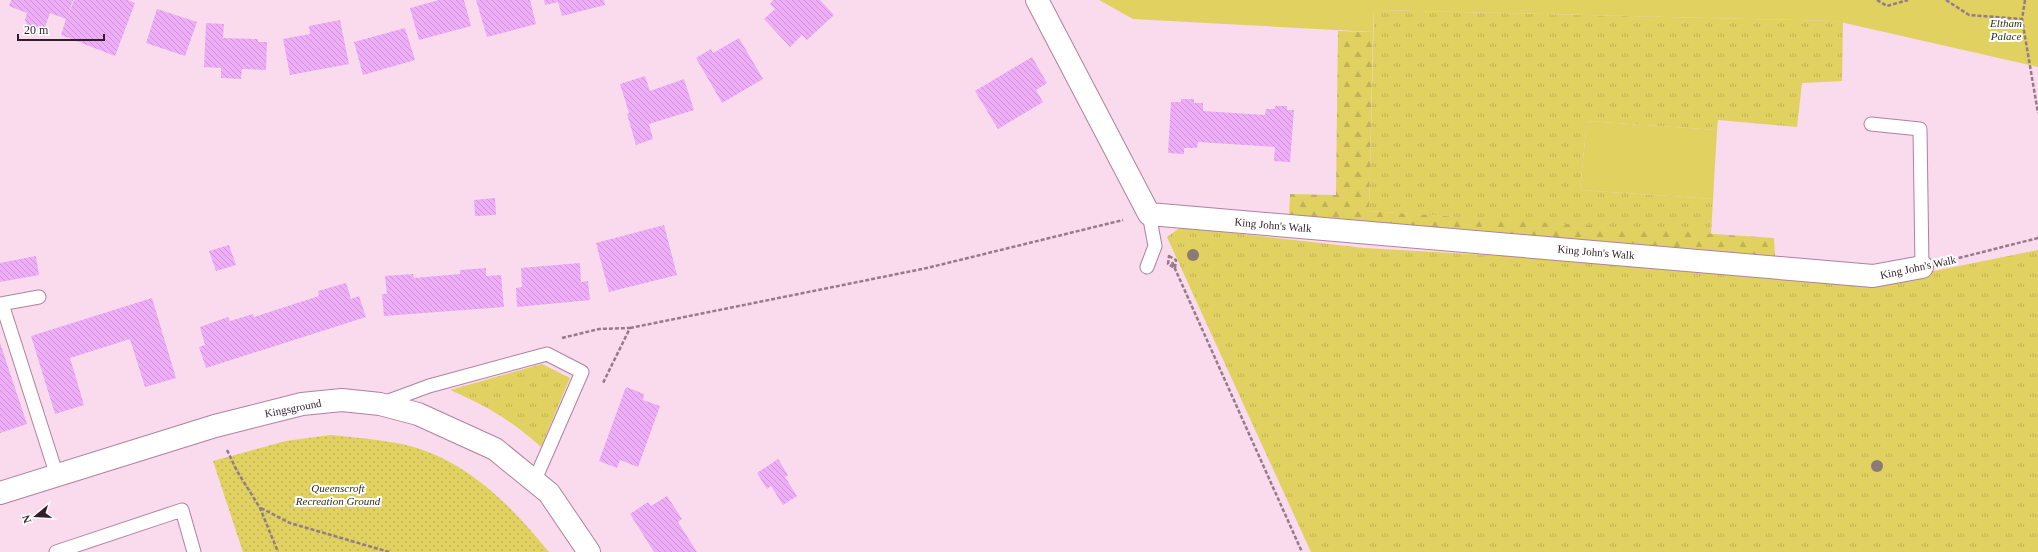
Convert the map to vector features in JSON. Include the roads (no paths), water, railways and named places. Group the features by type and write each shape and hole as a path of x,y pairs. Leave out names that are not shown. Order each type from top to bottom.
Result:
{"street":[{"path":"1038,0 1150,214"},
{"name":"King John's Walk","path":"1150,214 1873,276 1922,267"},
{"name":"Kingsground","path":"0,493 215,426 302,404 342,400 380,404 418,414 495,449 549,493 589,552"}],"lane":[{"path":"1871,124 1920,129 1922,267"},
{"path":"1147,267 1156,246 1150,214"},
{"path":"39,297 1,304 57,476"},
{"path":"380,404 429,386 547,354 582,372 534,482"},
{"path":"56,552 182,510 194,552"}],"park label":[{"name":"Eltham Palace","path":"2006,29"},
{"name":"Queenscroft Recreation Ground","path":"338,494"}]}
